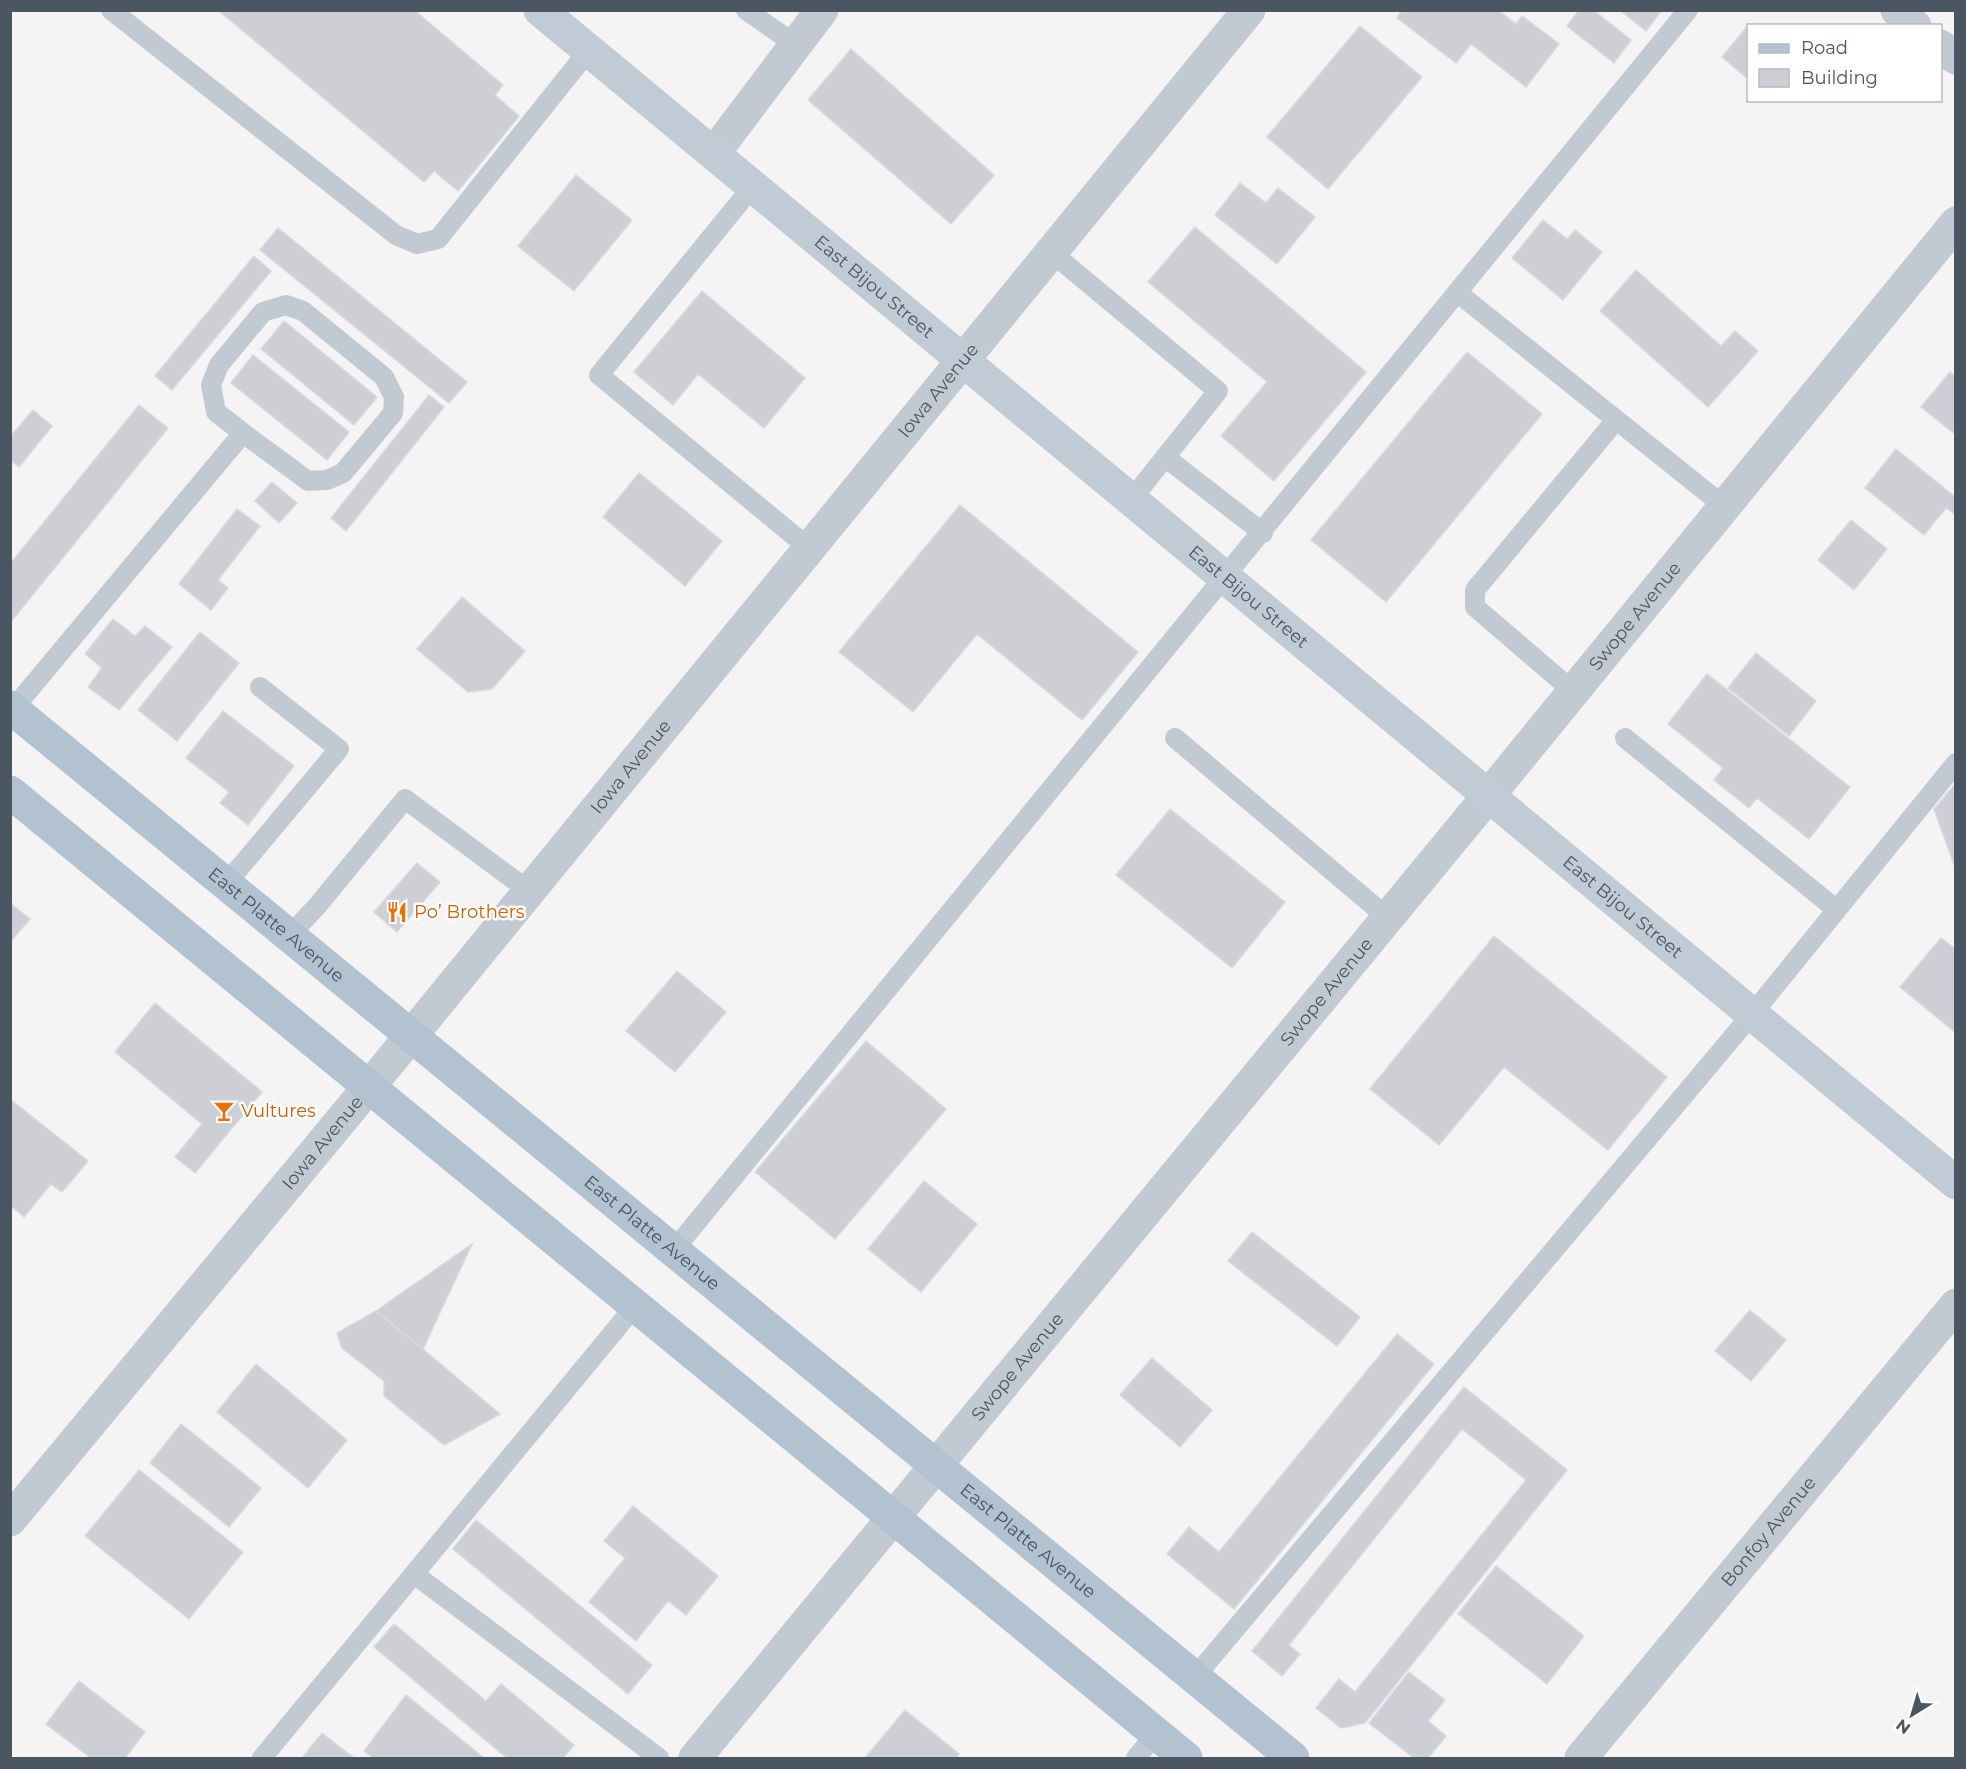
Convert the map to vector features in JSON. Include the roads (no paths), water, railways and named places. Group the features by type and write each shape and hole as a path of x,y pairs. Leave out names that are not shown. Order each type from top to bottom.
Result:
{"main road":[{"name":"East Platte Avenue","path":"12,708 935,1468 1293,1758"},
{"path":"10,792 893,1519 1146,1746 1186,1758"}],"street":[{"name":"East Bijou Street","path":"540,10 714,153 961,362 1489,795 1956,1183"},
{"path":"714,153 822,10"},
{"name":"Iowa Avenue","path":"10,1520 411,1036 1249,10"},
{"path":"1897,10 1913,24"},
{"path":"1942,47 1956,58"},
{"name":"Swope Avenue","path":"695,1758 1388,918 1956,223"},
{"name":"Bonfoy Avenue","path":"1581,1758 1956,1305"}],"lane":[{"path":"111,10 396,235 417,244 438,239 589,50"},
{"path":"746,10 796,45"},
{"path":"673,1251 1226,579 1688,10"},
{"path":"753,186 599,375 809,548"},
{"path":"1051,252 1218,391 1131,500"},
{"path":"1458,293 1724,506"},
{"path":"286,305 303,311 384,377 394,398 393,413 343,473 327,480 308,481 243,433 216,412 211,385 219,365 263,312 286,305"},
{"path":"1574,691 1475,607 1475,590 1616,420"},
{"path":"12,708 243,433"},
{"path":"1165,457 1263,533"},
{"path":"226,884 339,749 260,687"},
{"path":"1175,738 1388,918"},
{"path":"1625,738 1837,909"},
{"path":"1194,1678 1753,1013 1956,763"},
{"path":"289,936 318,905 405,799 529,891"},
{"path":"262,1758 635,1306"},
{"path":"414,1574 659,1758"}],"place":[{"name":"Po’ Brothers","path":"397,912"},
{"name":"Vultures","path":"224,1111"}]}
